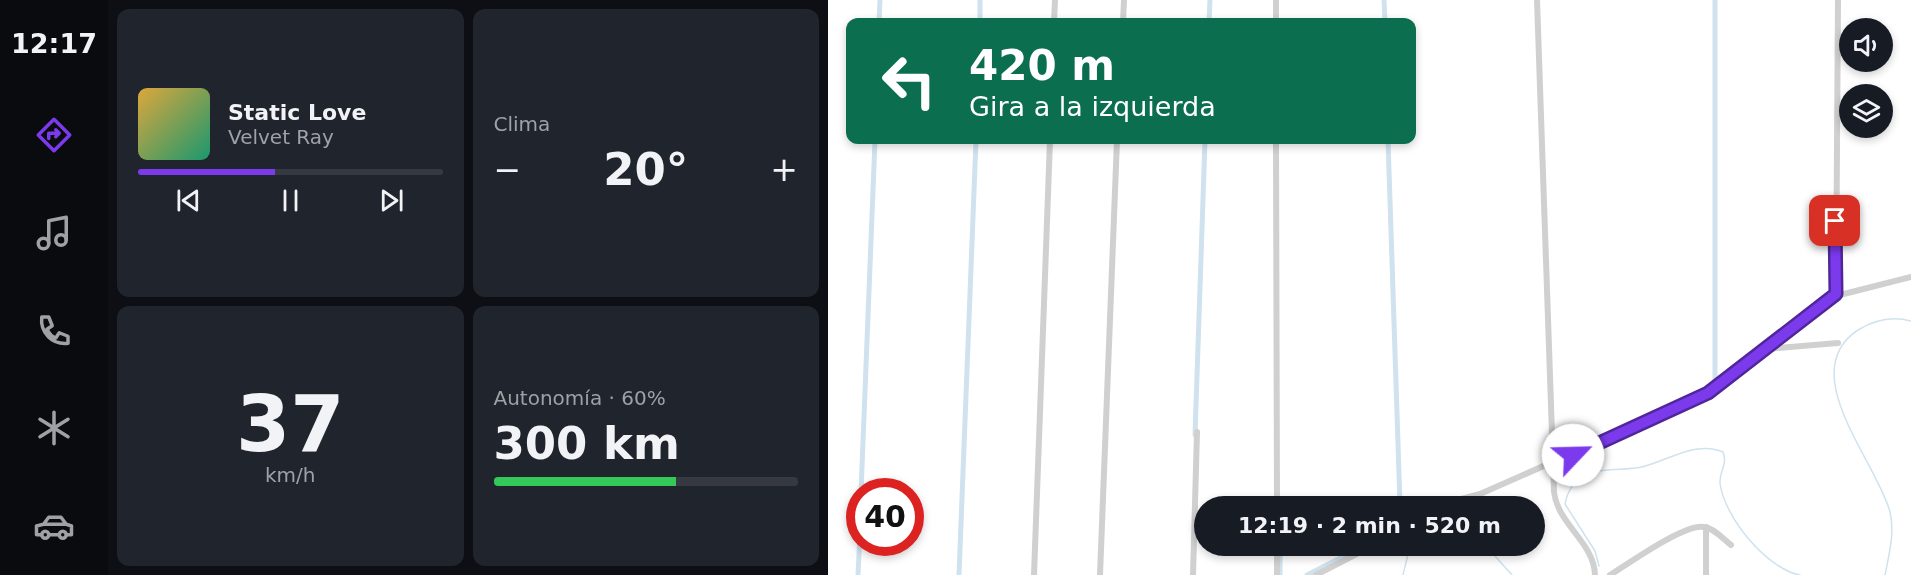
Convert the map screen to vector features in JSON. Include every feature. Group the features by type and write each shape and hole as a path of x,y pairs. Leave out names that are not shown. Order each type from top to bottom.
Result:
{"street":[{"path":"1054,18 1055,0"},
{"path":"1123,18 1124,0"},
{"path":"1276,0 1276,18"},
{"path":"1537,0 1555,500 1560,513 1589,553 1595,575"},
{"path":"1836,294 1838,0"},
{"path":"1034,575 1050,144"},
{"path":"1100,575 1117,144"},
{"path":"1276,144 1277,496"},
{"path":"1472,496 1552,464 1700,397 1836,294 1911,277"},
{"path":"1764,349 1838,343"},
{"path":"1193,575 1197,432"},
{"path":"1610,575 1659,544 1691,529 1706,527 1731,545"},
{"path":"1706,527 1706,575"},
{"path":"1277,556 1277,575"},
{"path":"1316,575 1353,556"}],"waterway":[{"path":"879,18 880,0"},
{"path":"980,0 980,18"},
{"path":"1209,18 1210,0"},
{"path":"1384,0 1385,18"},
{"path":"1715,0 1715,382"},
{"path":"862,478 875,144"},
{"path":"959,575 976,144"},
{"path":"1195,435 1205,144"},
{"path":"1388,144 1400,496"},
{"path":"1885,575 1892,536 1890,512 1845,418 1837,393 1834,369 1840,348 1858,330 1884,320 1911,321"},
{"path":"1599,566 1595,551 1565,504 1567,495 1575,483 1582,477 1593,473 1642,467 1703,448 1723,452 1724,461 1720,483 1723,496 1738,525 1749,540 1774,563 1787,571 1800,575"},
{"path":"858,575 859,556"},
{"path":"1280,556 1280,575"},
{"path":"1307,575 1344,556"},
{"path":"1403,575 1408,556"},
{"path":"1495,556 1512,575"}],"route":[{"path":"1573,455 1715,389 1836,294 1835,221"}]}
